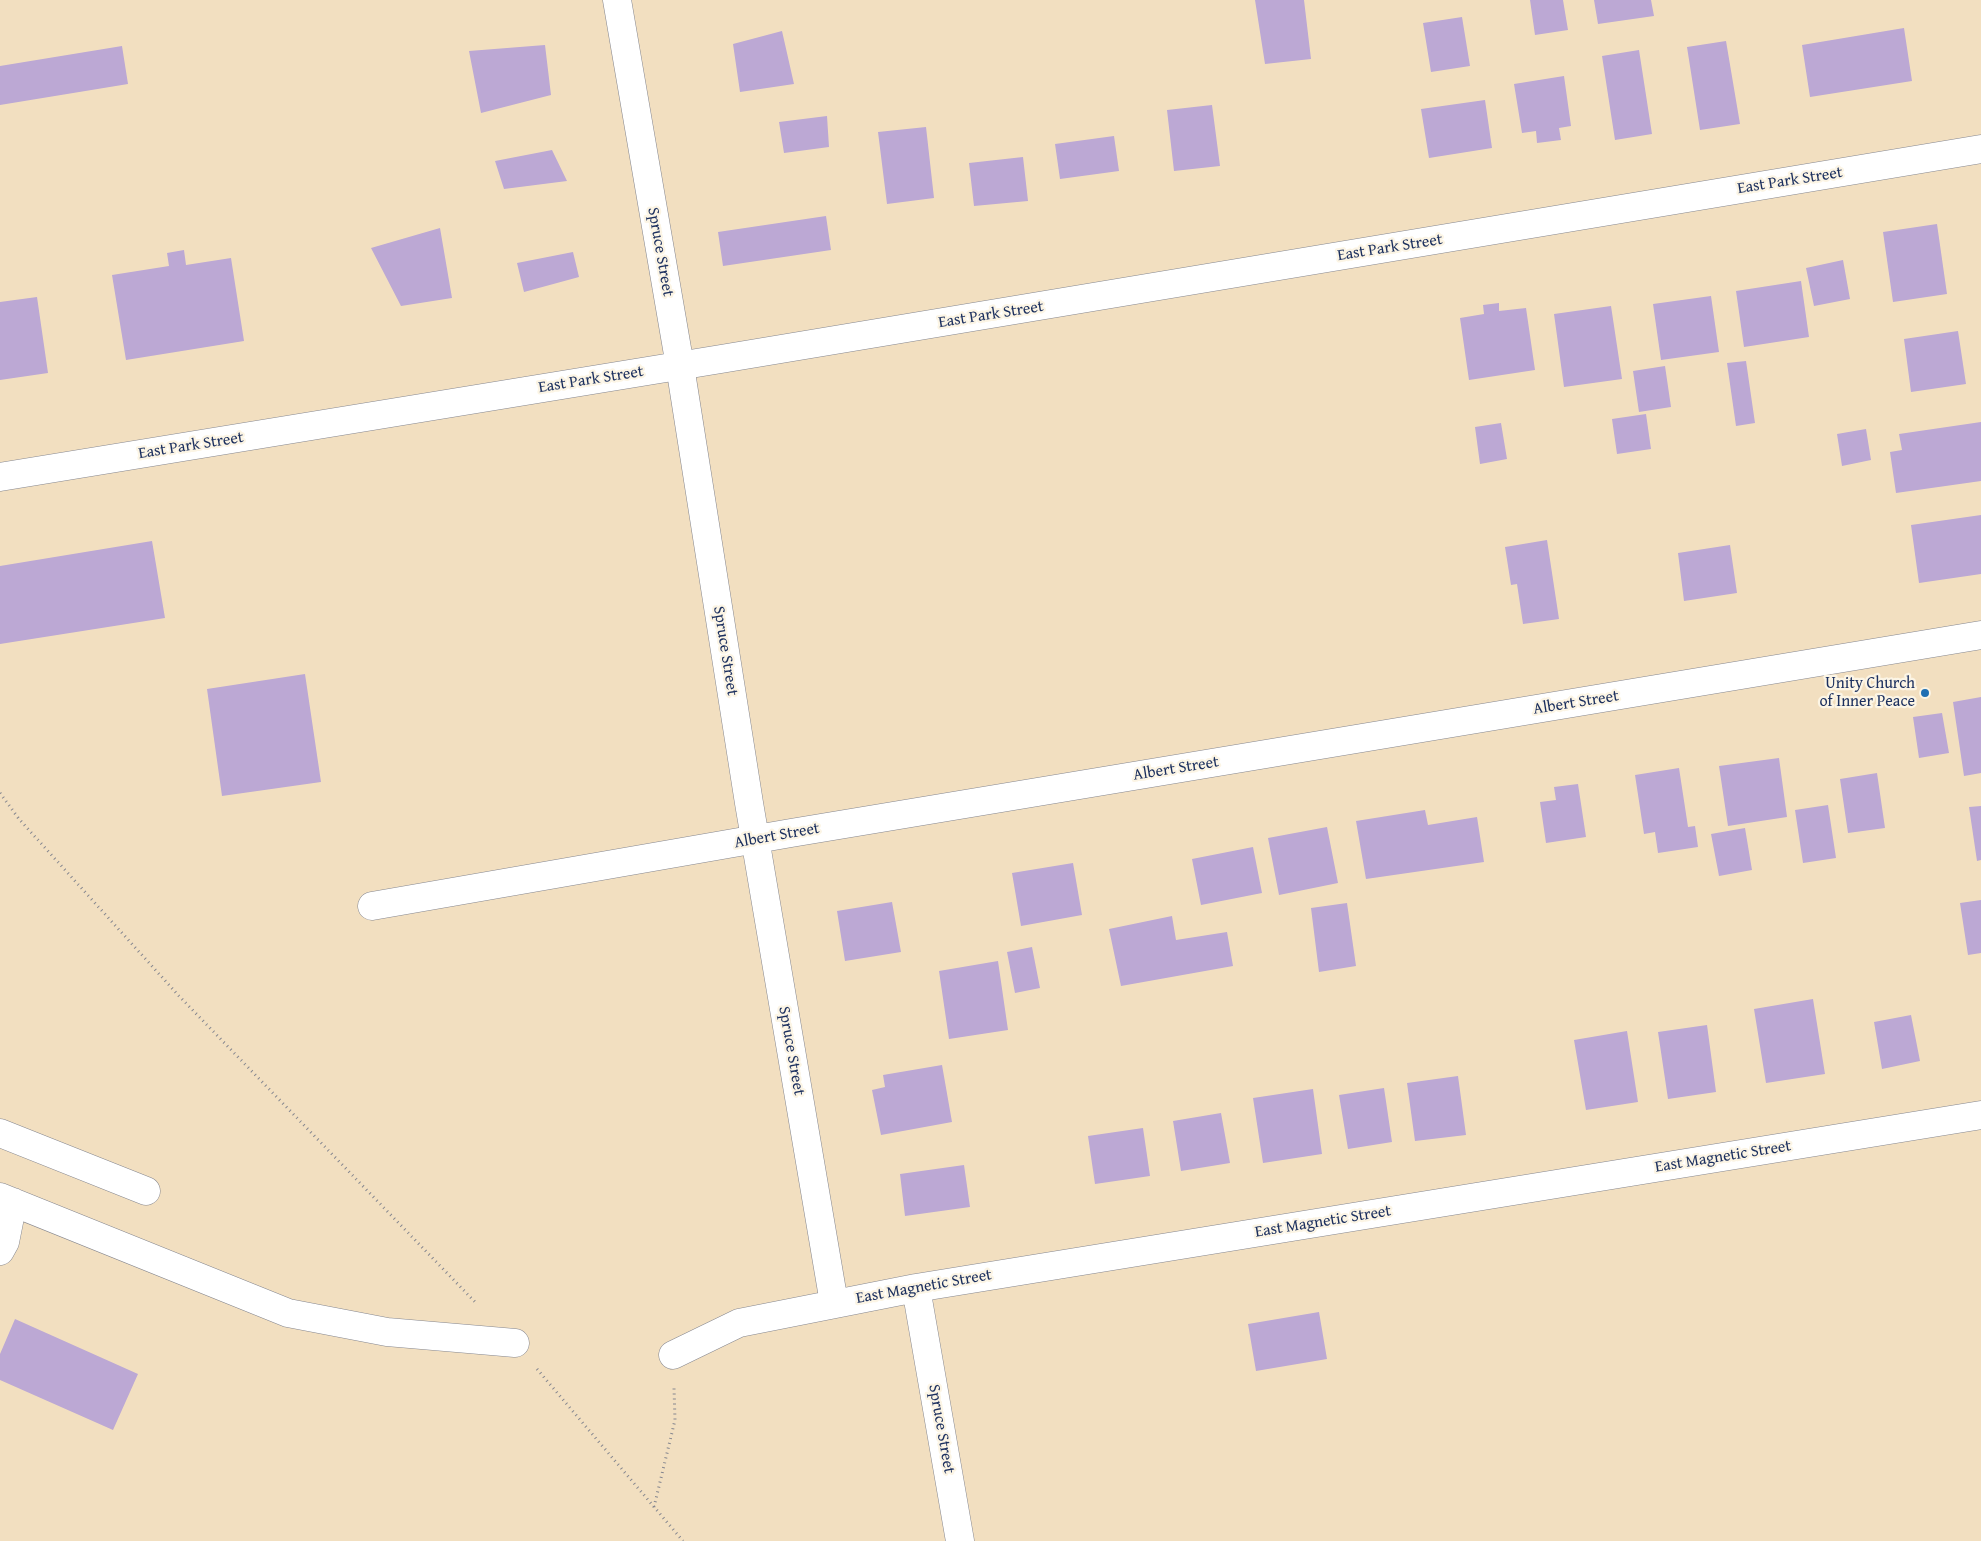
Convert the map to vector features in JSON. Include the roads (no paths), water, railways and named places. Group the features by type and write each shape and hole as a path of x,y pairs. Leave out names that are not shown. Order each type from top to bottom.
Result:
{"street":[{"name":"Spruce Street","path":"617,0 680,366 755,839 834,1303"},
{"name":"East Park Street","path":"0,477 680,366 1981,149"},
{"name":"Albert Street","path":"372,906 755,839 1981,635"},
{"name":"East Magnetic Street","path":"673,1355 739,1323 916,1288 1981,1116"},
{"path":"0,1133 146,1191"},
{"path":"0,1251 5,1242 6,1200 288,1313 387,1332 514,1343"},
{"name":"Spruce Street","path":"916,1288 960,1541"}],"place":[{"name":"Unity Church of Inner Peace","path":"1925,693"}]}
